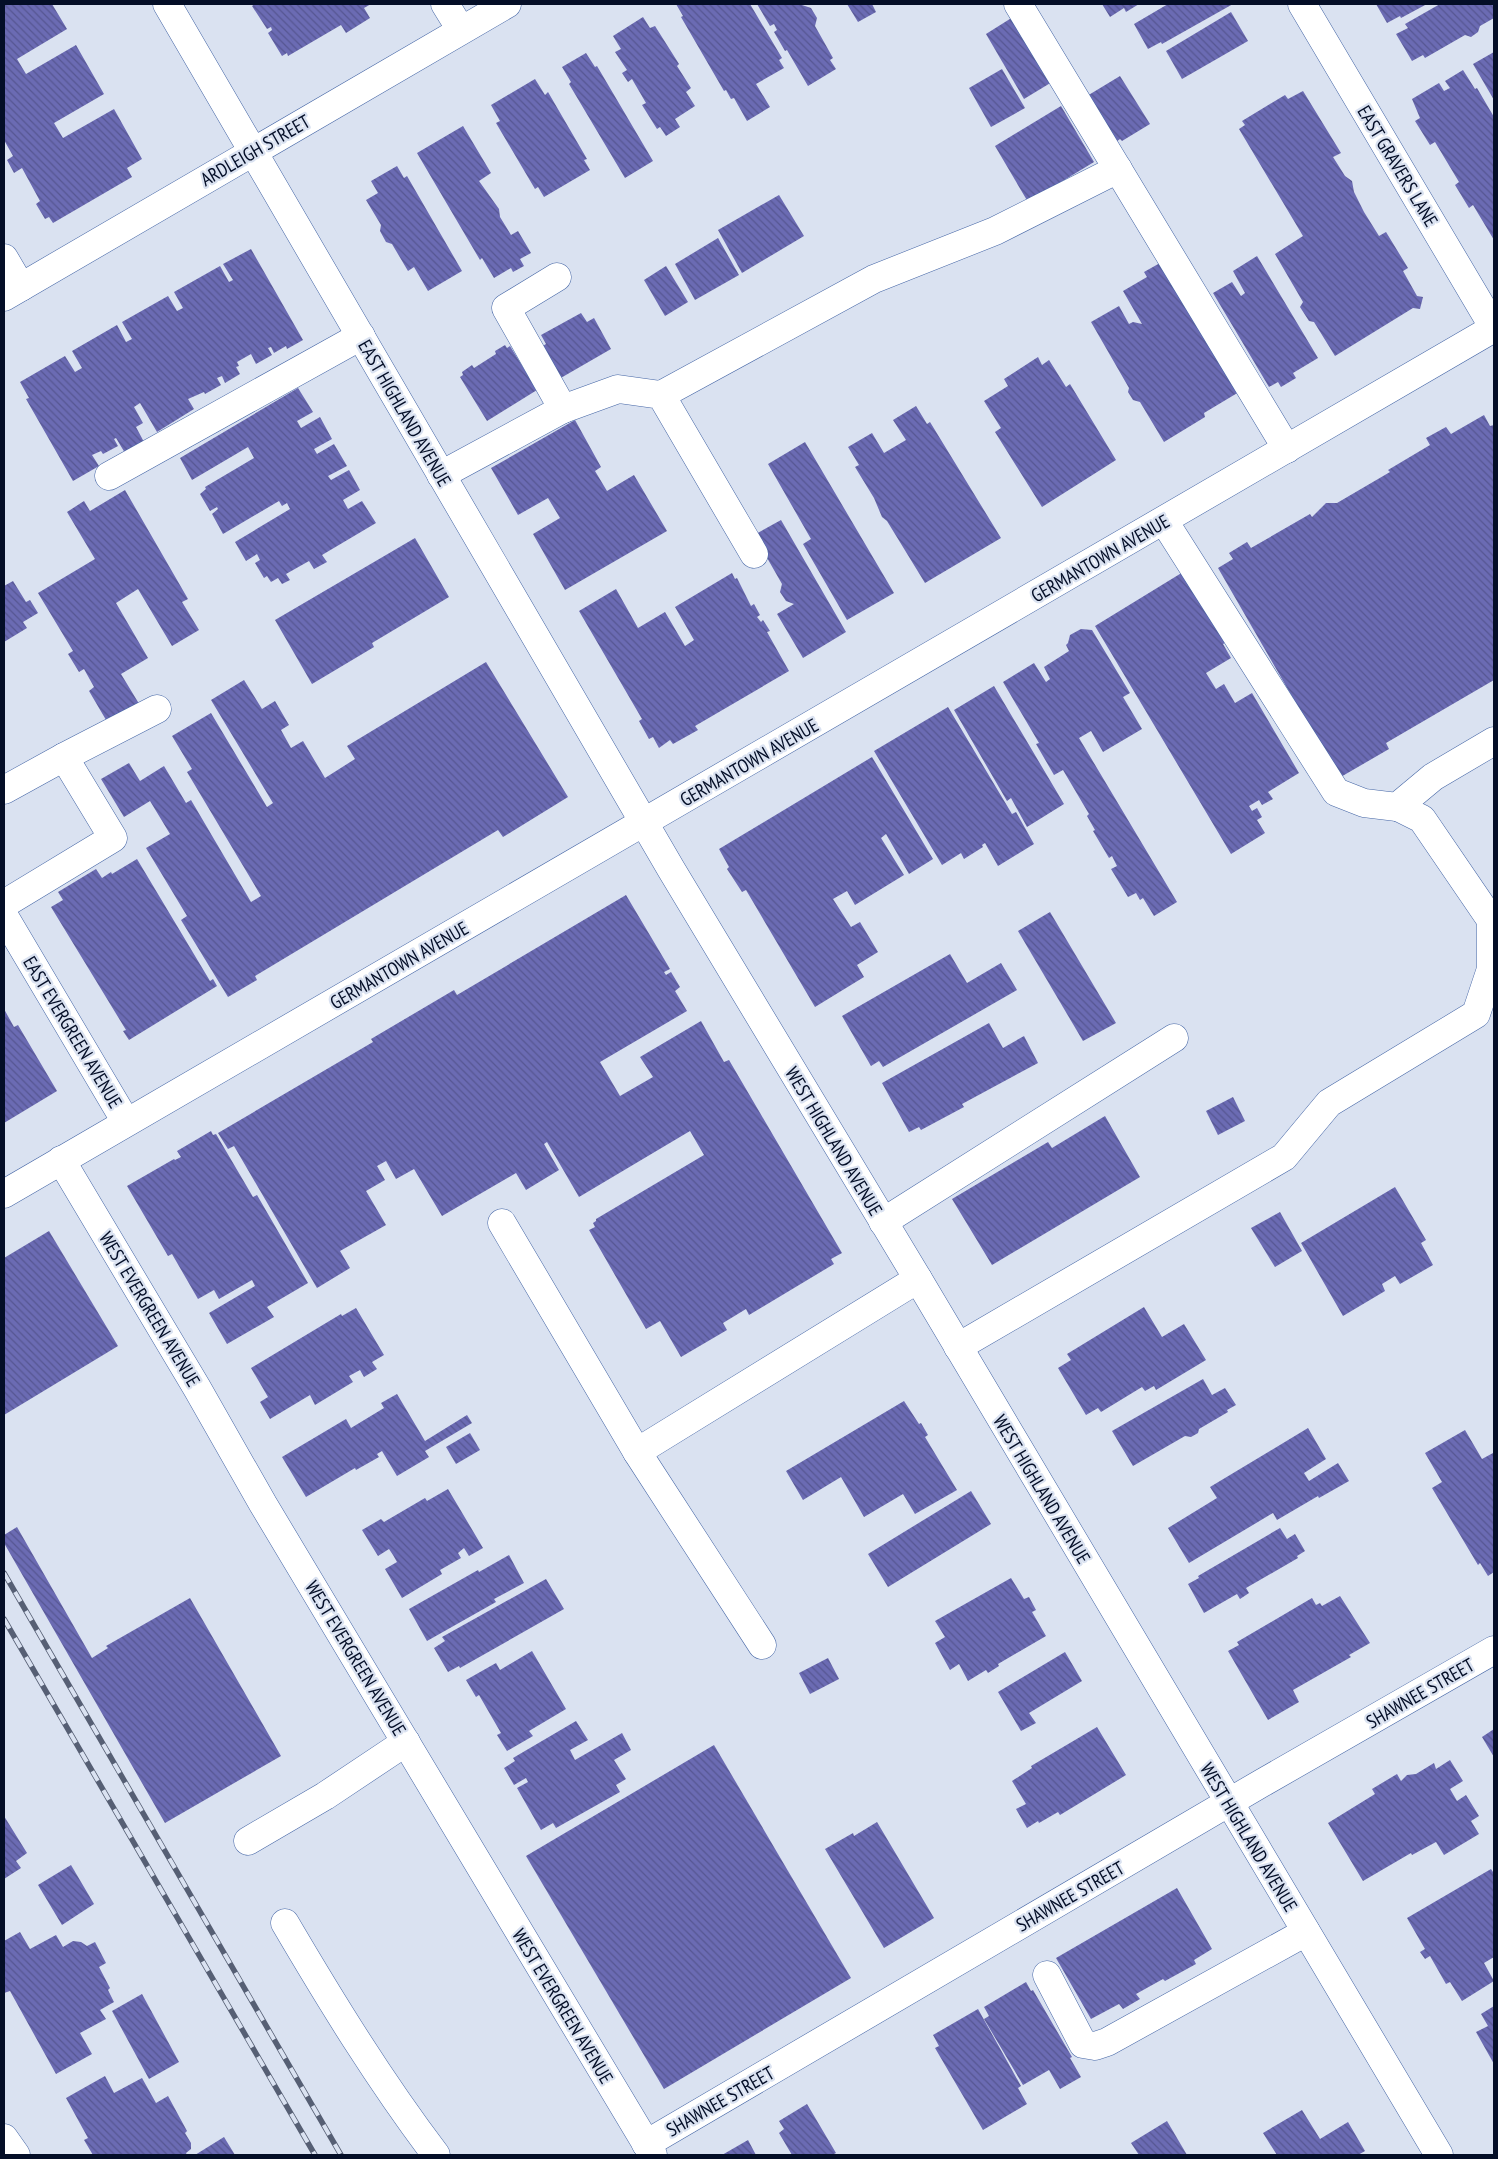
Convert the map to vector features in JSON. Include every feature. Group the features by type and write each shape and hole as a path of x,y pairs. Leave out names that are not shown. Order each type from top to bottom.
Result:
{"street":[{"name":"EAST HIGHLAND AVENUE","path":"167,4 644,823"},
{"path":"445,4 461,30"},
{"name":"ARDLEIGH STREET","path":"12,292 507,4"},
{"path":"1018,4 1287,449"},
{"name":"EAST GRAVERS LANE","path":"1302,4 1494,328"},
{"path":"441,476 563,409 618,389 661,395 874,279 995,231 1118,169"},
{"path":"4,258 12,292"},
{"path":"556,277 506,308 563,409"},
{"name":"GERMANTOWN AVENUE","path":"4,1194 1494,328"},
{"path":"110,476 361,336"},
{"path":"661,395 754,554"},
{"path":"958,1347 1284,1157 1330,1103 1476,1014 1491,970 1491,920 1422,819 1398,807 1364,803 1336,792 1164,521"},
{"path":"4,790 157,709"},
{"path":"1398,807 1433,778 1494,741"},
{"path":"4,904 113,838 64,757"},
{"name":"WEST HIGHLAND AVENUE","path":"644,823 1439,2155"},
{"name":"EAST EVERGREEN AVENUE","path":"4,916 126,1122"},
{"path":"883,1222 1174,1038"},
{"name":"WEST EVERGREEN AVENUE","path":"61,1160 649,2150"},
{"path":"502,1223 636,1452 762,1645"},
{"path":"636,1452 918,1280"},
{"name":"SHAWNEE STREET","path":"649,2150 1229,1803 1494,1650"},
{"path":"248,1841 325,1796 406,1742"},
{"path":"285,1923 338,2013 403,2111 436,2155"},
{"path":"1047,1975 1083,2044 1095,2046 1107,2042 1306,1932"},
{"path":"4,2138 16,2155"}],"building":[{"path":"4,4 52,4 67,29 17,59 26,74 76,45 104,94 54,123 63,138 114,109 142,159 127,168 132,177 53,223 49,217 45,219 36,204 40,201 22,168 14,173 7,160 13,156 4,140"},
{"path":"255,4 371,4 364,8 370,18 346,33 341,25 288,56 287,53 282,56 268,33 272,30 271,27 267,29 252,6"},
{"path":"676,4 750,4 782,58 779,60 784,68 756,84 770,107 747,121 734,98 731,99 726,90 724,91 681,17 683,16"},
{"path":"757,4 804,4 802,5 811,8 817,18 815,26 833,58 830,60 836,69 808,86 774,32 777,30 774,24 770,26"},
{"path":"847,4 872,4 876,12 858,22"},
{"path":"1102,4 1139,4 1126,12 1124,8 1110,17"},
{"path":"1168,4 1233,4 1162,44 1161,42 1148,49 1134,24"},
{"path":"1376,4 1427,4 1387,23"},
{"path":"1440,4 1494,4 1494,18 1480,26 1478,32 1471,37 1465,35 1425,58 1423,55 1412,61 1396,34 1408,28 1405,24"},
{"path":"1231,12 1248,41 1182,79 1166,51"},
{"path":"643,17 650,28 655,26 679,64 677,66 691,88 686,92 695,106 675,119 680,127 666,136 660,127 657,129 642,105 646,103 632,79 628,82 622,73 627,70 615,52 621,49 613,36"},
{"path":"1013,17 1052,82 1024,99 986,34"},
{"path":"1494,52 1494,100 1473,64"},
{"path":"586,53 595,67 597,66 653,161 625,178 569,84 571,82 562,67"},
{"path":"1002,69 1025,108 991,127 969,88"},
{"path":"1463,70 1475,89 1477,88 1494,117 1494,240 1473,205 1469,208 1455,185 1459,182 1435,142 1430,145 1415,121 1420,118 1412,99 1439,83 1444,91 1450,88 1445,81"},
{"path":"1120,76 1150,124 1122,141 1120,139 1116,142 1087,96"},
{"path":"535,79 545,95 548,92 587,159 584,160 590,170 544,197 538,187 535,189 496,123 500,121 491,105"},
{"path":"1303,91 1341,153 1333,157 1345,176 1352,181 1354,192 1364,212 1379,236 1386,232 1408,268 1403,271 1417,296 1423,297 1420,309 1413,308 1335,356 1314,322 1309,321 1300,307 1303,302 1275,254 1303,236 1239,129 1245,125 1242,121 1285,95 1288,99"},
{"path":"1061,106 1094,162 1028,202 995,146"},
{"path":"463,126 491,173 479,181 499,209 500,217 511,235 518,231 531,253 520,259 524,266 513,272 511,268 494,278 482,258 480,260 417,153"},
{"path":"397,166 404,178 407,176 462,271 428,291 414,267 408,271 392,244 386,242 380,231 381,225 366,200 378,193 371,181"},
{"path":"779,195 804,236 742,273 718,230"},
{"path":"718,238 739,275 695,300 675,264"},
{"path":"251,249 303,340 287,349 286,346 274,353 271,347 268,348 272,355 256,364 251,354 237,362 239,366 236,367 240,374 225,383 222,376 217,378 221,385 205,394 204,392 188,399 194,409 157,432 140,403 134,407 143,423 136,427 144,442 125,453 116,438 114,439 118,446 103,454 101,451 92,455 99,466 73,481 26,399 29,398 20,382 65,356 75,372 82,368 72,351 117,325 126,342 132,339 122,322 168,296 177,311 183,308 174,292 220,266 229,282 233,280 223,264"},
{"path":"1257,256 1318,358 1293,373 1296,378 1281,387 1278,382 1269,387 1213,293 1232,282 1241,296 1245,293 1233,271"},
{"path":"1160,263 1239,392 1204,413 1205,417 1164,442 1140,402 1133,400 1128,392 1129,388 1091,322 1119,306 1129,324 1133,322 1142,324 1123,291 1147,277 1144,272"},
{"path":"666,266 688,302 665,316 644,280"},
{"path":"581,313 587,322 594,318 611,349 559,379 541,347 546,344 541,335"},
{"path":"505,345 507,348 510,346 537,390 487,421 460,377 463,375 462,372 472,365 474,368 496,354 495,351"},
{"path":"1038,357 1042,365 1049,360 1066,387 1070,384 1116,460 1042,507 995,432 1001,428 984,401 1008,386 1004,379"},
{"path":"298,388 313,412 297,421 301,428 320,417 332,439 314,449 317,454 334,444 347,466 328,476 331,480 349,470 360,490 343,500 348,509 362,501 376,523 322,555 327,562 314,569 309,561 286,574 290,580 282,584 278,578 271,582 267,576 264,578 255,563 260,560 257,554 246,561 235,542 290,509 287,503 282,506 279,501 223,534 212,514 218,509 217,507 210,511 200,494 206,489 205,487 254,458 248,447 192,480 180,458"},
{"path":"916,406 927,424 930,422 1001,538 925,583 887,521 882,517 874,498 855,467 859,465 848,447 872,433 884,453 906,440 893,420"},
{"path":"1484,415 1490,426 1494,425 1494,680 1386,743 1389,749 1339,778 1218,568 1233,559 1229,553 1247,542 1251,548 1310,514 1312,517 1326,503 1337,503 1390,472 1388,470 1430,445 1426,438 1446,427 1451,434"},
{"path":"575,420 601,467 595,471 607,491 634,475 667,531 565,590 533,534 560,518 548,498 518,515 491,468"},
{"path":"805,442 894,593 847,620 803,544 811,539 768,464"},
{"path":"125,490 188,599 182,602 199,630 172,646 138,589 116,603 148,658 121,674 141,707 109,725 89,691 94,687 84,669 79,672 68,654 73,651 38,593 95,559 67,512 84,501 90,511"},
{"path":"781,520 846,632 803,658 777,614 794,604 786,601 780,592 782,584 754,535"},
{"path":"415,538 449,597 372,643 374,647 312,684 275,620"},
{"path":"1188,569 1231,640 1223,644 1231,658 1206,673 1216,689 1224,684 1235,703 1252,693 1299,773 1268,792 1273,799 1262,805 1259,800 1249,806 1252,811 1257,808 1262,817 1257,820 1265,833 1231,854 1095,626"},
{"path":"732,573 735,579 737,578 751,606 754,604 760,615 757,617 761,622 763,620 770,631 767,632 789,671 695,726 698,730 673,744 670,740 659,748 653,737 649,739 639,721 642,719 579,611 616,589 638,628 665,612 685,646 694,640 675,607"},
{"path":"13,581 26,602 30,600 38,613 23,622 27,628 4,642 4,586"},
{"path":"1081,629 1092,630 1130,693 1123,697 1142,729 1103,752 1091,731 1079,738 1177,902 1154,916 1143,898 1140,900 1136,893 1128,897 1111,869 1117,866 1112,856 1109,858 1093,831 1095,830 1087,816 1089,814 1063,770 1054,775 1036,744 1039,743 1003,682 1034,663 1046,682 1050,679 1044,667 1069,651 1066,645 1070,635"},
{"path":"486,662 568,797 503,837 498,830 255,976 257,980 228,997 181,920 187,916 146,848 170,834 150,801 124,817 101,779 129,763 140,781 164,766 186,803 191,800 251,902 261,896 187,772 192,769 172,736 211,713 267,807 273,803 211,700 244,680 262,709 275,701 289,725 281,730 291,748 303,741 325,778 355,759 347,746"},
{"path":"994,686 1064,804 1027,827 1011,798 1007,801 954,710"},
{"path":"948,707 1012,814 1016,812 1034,844 998,866 985,843 982,845 983,847 964,859 961,853 942,865 874,751"},
{"path":"872,757 933,859 909,874 886,834 881,838 904,875 855,905 847,891 833,899 851,927 860,922 878,952 857,965 864,977 815,1007 746,890 742,892 727,869 729,867 719,849"},
{"path":"137,859 210,981 213,979 217,986 129,1040 123,1031 126,1030 51,907 63,900 58,892 96,869 102,878"},
{"path":"626,895 670,969 664,972 666,975 671,972 680,987 675,991 687,1011 600,1062 620,1096 653,1077 640,1057 701,1021 724,1062 729,1060 842,1253 831,1259 834,1264 749,1315 746,1309 723,1323 727,1330 681,1357 660,1321 646,1329 589,1230 595,1227 593,1223 596,1219 704,1155 690,1131 579,1197 547,1142 544,1144 559,1170 526,1190 516,1173 442,1216 414,1169 396,1179 386,1161 377,1166 385,1180 366,1191 386,1225 340,1251 350,1268 317,1288 234,1146 228,1149 218,1133 373,1042 371,1039 454,990 457,995"},
{"path":"1050,912 1116,1023 1083,1041 1018,931"},
{"path":"950,954 967,983 1001,963 1017,990 883,1067 879,1061 871,1066 842,1016"},
{"path":"4,1009 14,1027 18,1025 57,1091 4,1123"},
{"path":"989,1023 1003,1048 1024,1036 1038,1063 962,1104 964,1107 921,1130 919,1127 909,1132 882,1083"},
{"path":"1233,1097 1245,1121 1218,1135 1206,1111"},
{"path":"1105,1116 1140,1177 992,1265 952,1199 1048,1142 1052,1148"},
{"path":"211,1131 213,1135 216,1134 253,1197 257,1195 308,1283 267,1307 274,1317 227,1344 209,1313 255,1286 252,1280 219,1299 214,1290 198,1299 172,1254 168,1256 127,1186 174,1159 181,1157 177,1151"},
{"path":"1395,1187 1426,1240 1421,1243 1433,1265 1400,1284 1395,1276 1382,1284 1385,1291 1343,1316 1301,1243"},
{"path":"1280,1212 1302,1251 1275,1267 1251,1228"},
{"path":"49,1231 118,1346 4,1415 4,1258"},
{"path":"1144,1307 1162,1337 1184,1324 1206,1360 1156,1390 1154,1386 1145,1391 1142,1387 1101,1412 1098,1408 1086,1415 1058,1368 1071,1360 1067,1354"},
{"path":"356,1308 384,1355 372,1362 377,1369 364,1377 360,1370 349,1376 353,1382 315,1405 310,1395 270,1419 260,1402 268,1397 251,1368 341,1314 342,1316"},
{"path":"1203,1379 1212,1395 1225,1388 1236,1405 1227,1410 1228,1412 1199,1429 1198,1433 1191,1437 1185,1436 1133,1466 1112,1431"},
{"path":"397,1394 425,1441 467,1415 472,1423 425,1451 429,1457 397,1476 382,1451 377,1454 379,1457 356,1470 355,1468 306,1497 282,1457 346,1419 351,1428 384,1408 381,1403"},
{"path":"904,1401 919,1424 921,1423 928,1435 925,1437 957,1490 915,1514 903,1494 864,1517 841,1477 803,1500 786,1471"},
{"path":"1308,1428 1326,1459 1304,1473 1309,1481 1338,1463 1349,1481 1319,1498 1318,1496 1277,1520 1273,1513 1189,1563 1168,1528 1217,1498 1210,1487"},
{"path":"1465,1430 1482,1459 1493,1453 1494,1455 1494,1572 1488,1576 1480,1563 1478,1565 1432,1488 1442,1482 1425,1453"},
{"path":"470,1433 480,1450 456,1464 446,1447"},
{"path":"448,1489 483,1548 469,1556 464,1548 458,1553 461,1558 440,1570 442,1574 402,1598 385,1569 397,1562 393,1555 389,1549 378,1556 362,1530 381,1519 384,1522 425,1498 427,1501"},
{"path":"971,1491 991,1524 888,1587 868,1554"},
{"path":"17,1527 92,1658 108,1648 106,1646 190,1598 281,1756 165,1823 4,1543 4,1535"},
{"path":"1280,1528 1287,1539 1295,1534 1305,1551 1297,1556 1298,1558 1246,1588 1249,1593 1240,1599 1237,1594 1204,1613 1188,1584 1199,1578 1198,1576"},
{"path":"509,1555 524,1583 494,1599 496,1602 427,1641 409,1609 478,1570 479,1572"},
{"path":"1011,1578 1024,1599 1029,1597 1036,1610 1032,1612 1046,1636 998,1664 999,1666 988,1673 986,1670 968,1681 959,1664 950,1670 935,1643 945,1637 935,1621"},
{"path":"546,1579 564,1609 460,1668 459,1666 448,1672 434,1648 445,1641 442,1637"},
{"path":"1340,1596 1370,1643 1349,1655 1351,1657 1293,1690 1299,1702 1268,1720 1228,1651 1239,1645 1237,1642 1312,1598 1316,1605 1320,1603 1322,1606"},
{"path":"532,1651 566,1709 529,1731 533,1736 507,1751 497,1735 501,1733 479,1695 476,1697 466,1680 496,1663 500,1670"},
{"path":"1065,1652 1082,1681 1029,1713 1036,1723 1021,1731 998,1692"},
{"path":"828,1658 839,1679 810,1694 799,1673"},
{"path":"576,1721 588,1740 570,1750 575,1760 622,1733 631,1750 614,1760 626,1779 616,1785 620,1792 556,1828 553,1823 541,1830 517,1788 528,1782 526,1778 514,1785 504,1768 515,1761 513,1758"},
{"path":"1097,1727 1126,1775 1060,1815 1058,1812 1027,1828 1016,1809 1026,1804 1012,1781 1032,1768 1031,1766"},
{"path":"1494,1729 1494,1757 1482,1737"},
{"path":"714,1745 851,1978 664,2089 526,1856"},
{"path":"1450,1760 1463,1781 1450,1789 1457,1801 1466,1795 1479,1816 1471,1821 1479,1834 1444,1855 1436,1842 1412,1855 1411,1853 1363,1881 1328,1823 1375,1794 1372,1789 1397,1774 1401,1781 1407,1775 1416,1774 1434,1763 1436,1769"},
{"path":"4,1816 27,1853 16,1861 21,1868 4,1879"},
{"path":"877,1822 934,1918 884,1948 825,1849 853,1833 854,1836"},
{"path":"71,1865 94,1904 62,1925 38,1885"},
{"path":"1491,1869 1494,1871 1494,1957 1484,1963 1494,1981 1462,2001 1450,1982 1446,1984 1430,1956 1425,1959 1420,1952 1425,1949 1407,1918"},
{"path":"1177,1888 1212,1949 1194,1960 1196,1964 1136,1994 1140,1999 1123,2009 1119,2004 1091,2019 1056,1958"},
{"path":"20,1932 30,1949 56,1935 63,1947 73,1941 81,1942 87,1946 95,1942 106,1963 99,1967 110,1988 108,1990 114,2002 100,2010 106,2019 80,2033 92,2054 56,2074 10,1991 4,1993 4,1941"},
{"path":"1026,1982 1031,1991 1033,1990 1072,2057 1070,2058 1081,2077 1060,2089 1049,2070 1023,2085 984,2019 989,2016 984,2007"},
{"path":"142,1994 179,2062 149,2079 112,2011"},
{"path":"1494,2006 1494,2064 1476,2032 1488,2026 1481,2014"},
{"path":"978,2009 1021,2086 1018,2088 1027,2104 983,2130 935,2048 939,2046 933,2035"},
{"path":"105,2076 114,2093 142,2078 156,2103 168,2096 187,2131 185,2133 191,2143 191,2149 186,2153 187,2155 93,2155 84,2140 88,2138 66,2098"},
{"path":"807,2104 836,2153 832,2155 792,2155 779,2133 784,2129 779,2121"},
{"path":"1302,2110 1320,2139 1348,2122 1365,2151 1358,2155 1277,2155 1263,2133"},
{"path":"1167,2121 1187,2155 1139,2155 1131,2143"},
{"path":"224,2137 235,2155 195,2155"},
{"path":"748,2140 756,2155 722,2155"}],"railway":[{"path":"4,1573 341,2155"},
{"path":"4,1619 315,2155"}]}
